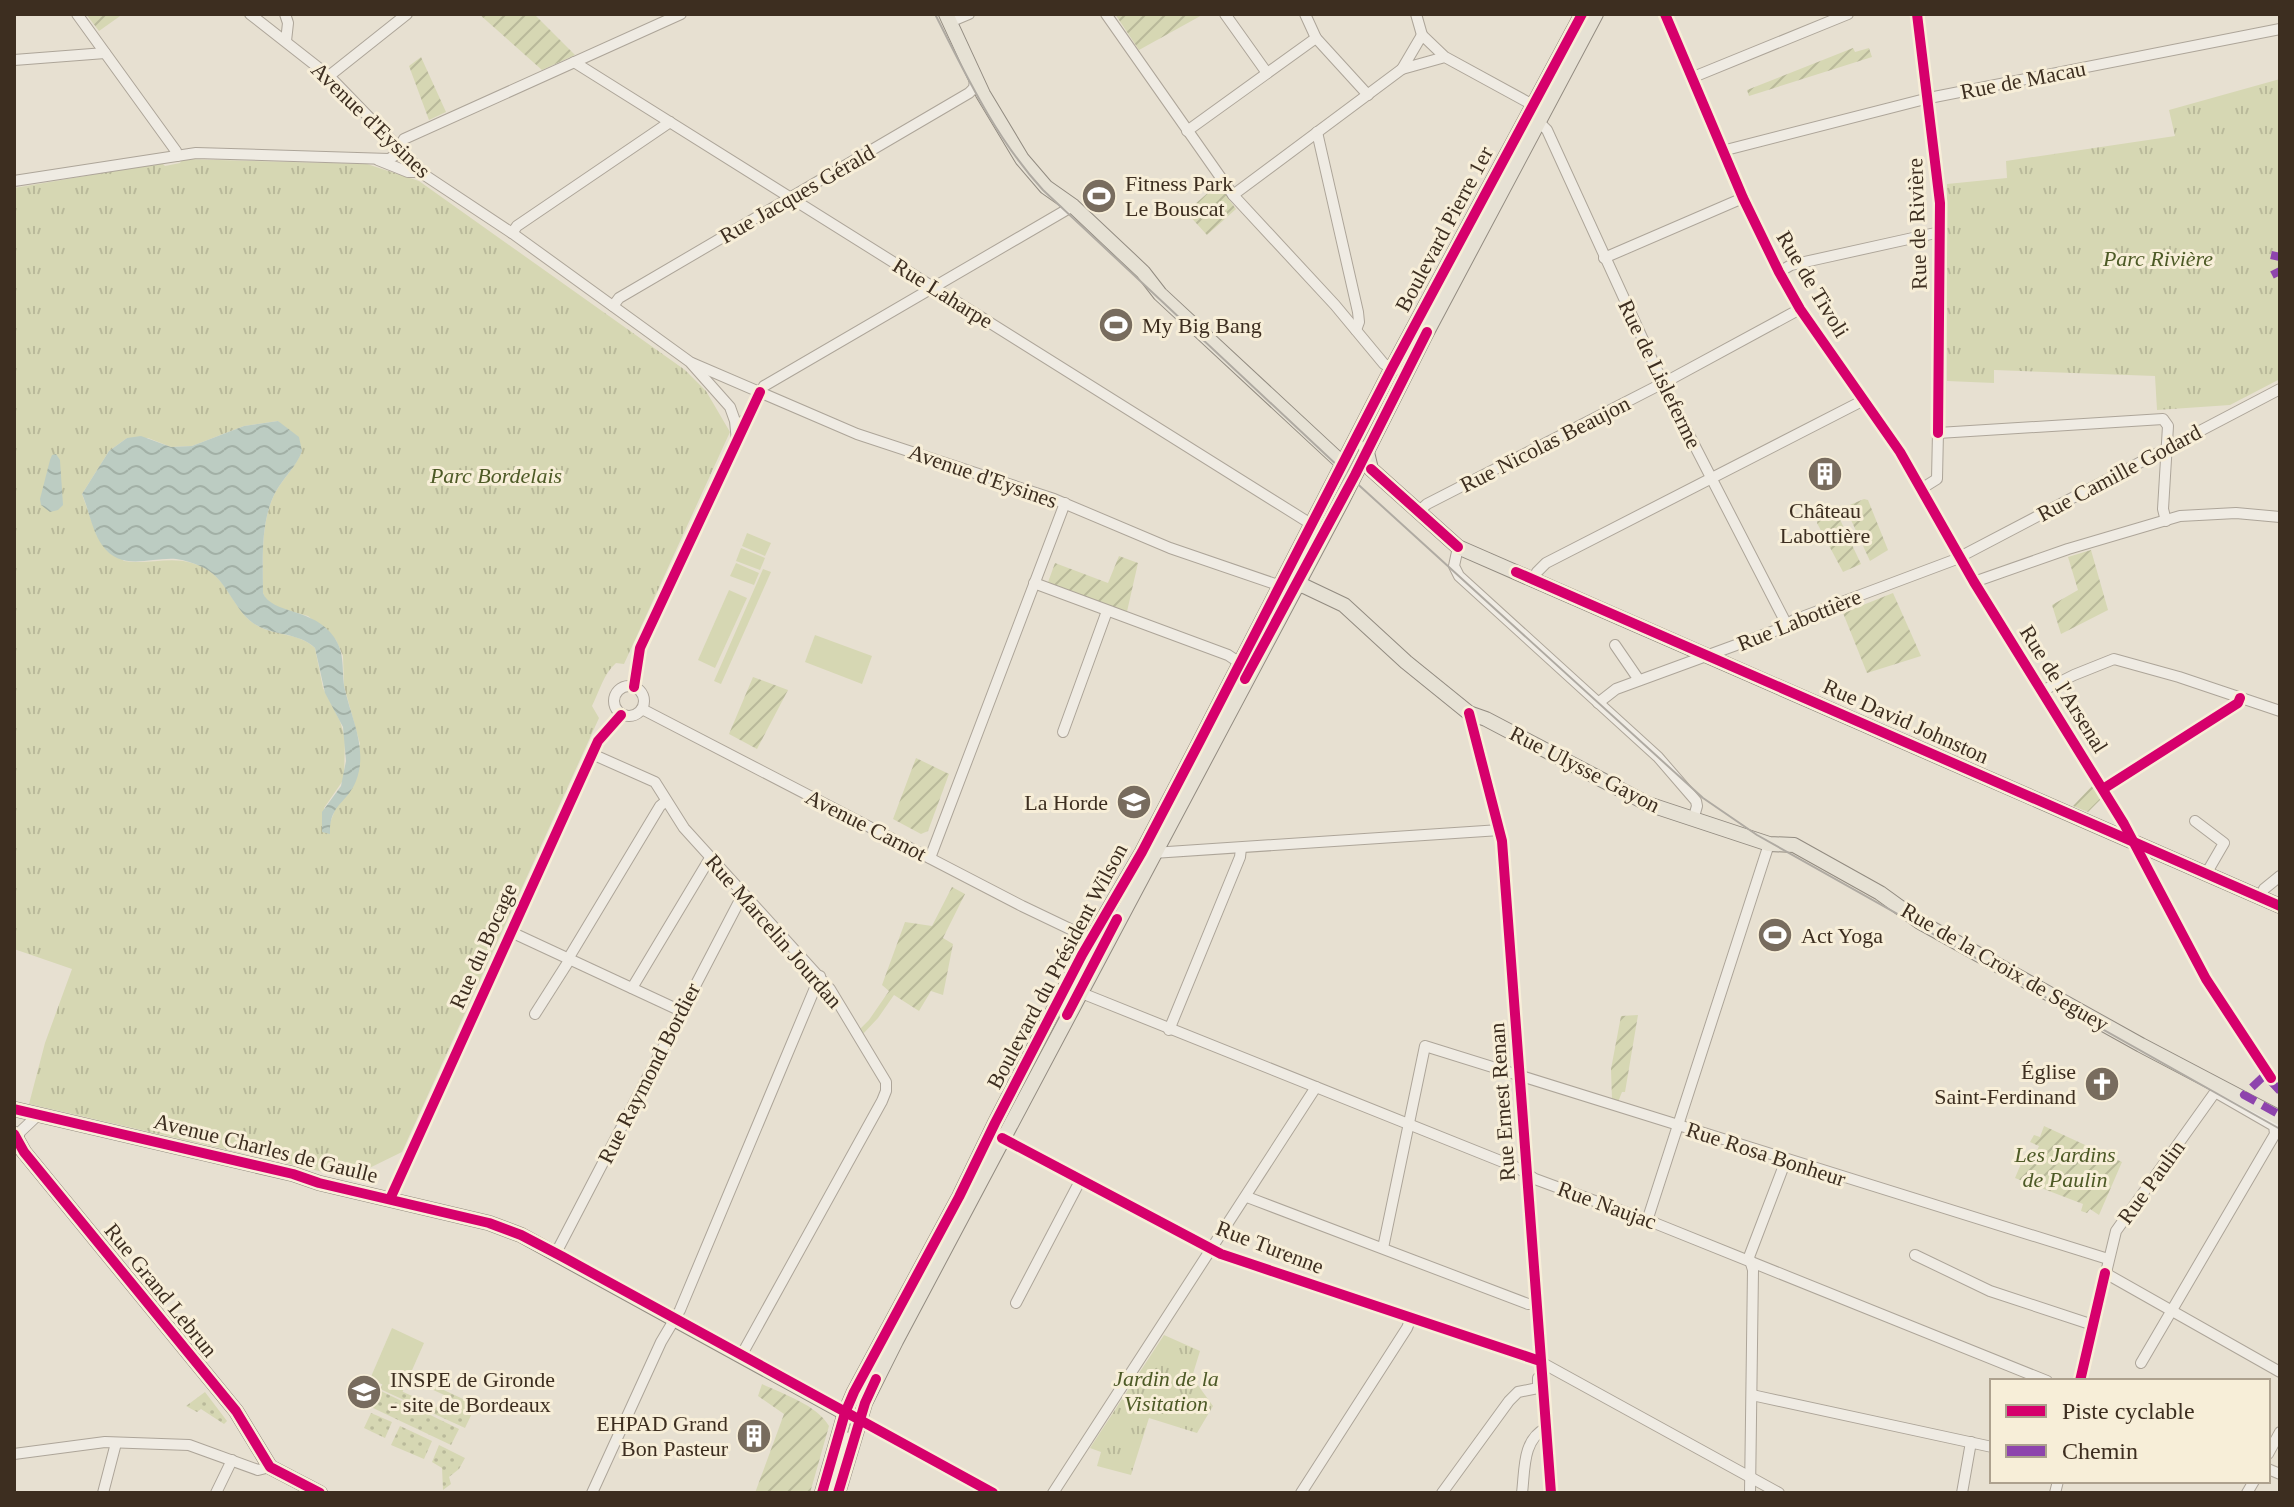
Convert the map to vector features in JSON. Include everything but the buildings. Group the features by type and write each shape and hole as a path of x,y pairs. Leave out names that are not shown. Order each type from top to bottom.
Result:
{"main road":[{"name":"Boulevard Pierre 1er","path":"1342,463 1582,14"},
{"name":"Boulevard Pierre 1er","path":"1355,475 1410,364 1596,14"},
{"path":"948,18 994,115 1022,159 1046,187 1073,206 1143,272 1160,294 1342,463 1337,491 1314,538 1308,564"},
{"path":"1381,390 1366,437 1371,469 1458,547"},
{"name":"Boulevard du Président Wilson","path":"822,1493 845,1413 1091,939 1142,852 1342,463"},
{"path":"1355,475 1371,469"},
{"name":"Boulevard du Président Wilson","path":"838,1493 859,1421 880,1371 1355,475"},
{"name":"Rue David Johnston","path":"1458,547 2280,906"},
{"name":"Rue Ulysse Gayon","path":"1308,564 1312,576 1406,662 1469,713 1648,804 1769,844"},
{"path":"1278,585 1297,585"},
{"name":"Rue Ulysse Gayon","path":"1297,585 1313,589 1344,605"},
{"name":"Rue de la Croix de Seguey","path":"1769,844 1794,845 1880,893 1920,922 2217,1088 2240,1096 2277,1122"},
{"name":"Avenue Charles de Gaulle","path":"14,1109 505,1228 556,1253 845,1413"},
{"name":"Rue Grand Lebrun","path":"15,1141 236,1411 270,1467"},
{"path":"270,1467 320,1493"}],"street":[{"path":"77,14 177,156"},
{"name":"Avenue d'Eysines","path":"250,14 329,76 435,182 512,233 690,362 730,407 736,427"},
{"path":"285,14 288,23 286,41"},
{"path":"329,76 407,14"},
{"path":"649,14 655,25"},
{"path":"14,181 196,153 389,159 404,139 681,14"},
{"path":"948,18 969,14"},
{"path":"1106,14 1233,195 1384,364 1392,368 1410,364"},
{"path":"1225,14 1267,73"},
{"path":"1305,14 1316,38 1368,95"},
{"path":"1416,14 1422,35 1445,57 1533,105"},
{"name":"Rue de Tivoli","path":"1665,14 1722,151 1779,272 1800,309 1900,452 1959,557"},
{"path":"1691,78 1848,14"},
{"name":"Rue de Rivière","path":"1917,14 1929,98 1940,232 1937,479 1921,489"},
{"name":"Rue de Macau","path":"1722,151 1929,98 2280,29"},
{"path":"1402,69 1422,35"},
{"path":"1187,131 1316,38"},
{"path":"14,60 105,53"},
{"path":"1233,195 1402,69 1445,57"},
{"name":"Rue Laharpe","path":"574,62 1311,524"},
{"name":"Rue Jacques Gérald","path":"613,306 619,298 969,93 974,88 975,79"},
{"path":"512,233 517,226 670,122"},
{"name":"Rue de Lisleferme","path":"1539,122 1547,130 1662,383 1787,625"},
{"path":"1317,132 1358,312 1356,330"},
{"path":"376,159 408,172 418,168"},
{"path":"1604,258 1743,198"},
{"path":"634,687 640,648 737,441 736,427 748,417 764,386 1073,206"},
{"path":"1779,272 1791,265 1940,232"},
{"name":"Rue Nicolas Beaujon","path":"1418,512 1427,504 1800,309"},
{"name":"Avenue d'Eysines","path":"690,362 857,434 1065,503 1170,548 1278,585"},
{"name":"Rue Camille Godard","path":"1959,557 2280,389"},
{"path":"1533,580 1546,563 1864,400"},
{"path":"1938,433 2163,419 2168,426 2163,509 2166,521"},
{"path":"930,858 1065,503"},
{"path":"1974,582 2068,549 2180,516 2236,513 2280,517"},
{"path":"1458,547 1454,566 1459,576 1658,757 1696,801 1693,820"},
{"name":"Rue de l'Arsenal","path":"1959,557 2135,843 2206,979 2276,1074 2280,1088"},
{"name":"Rue Labottière","path":"1598,703 1616,689 1959,557"},
{"path":"1034,583 1228,655 1240,663"},
{"path":"1240,689 1276,605 1278,585"},
{"path":"1063,732 1107,611"},
{"path":"1615,645 1639,680"},
{"path":"2042,691 2114,659 2280,711"},
{"path":"625,686 634,687 644,699 642,709 635,715 621,715 615,708 615,694 625,686"},
{"path":"2103,789 2238,703 2240,698"},
{"name":"Avenue Carnot","path":"642,709 1091,939"},
{"name":"Rue Ernest Renan","path":"1469,713 1500,830 1537,1304 1540,1388"},
{"name":"Rue du Bocage","path":"390,1199 592,754 603,734 621,715"},
{"name":"Rue Marcelin Jourdan","path":"592,754 655,782 678,821 820,976 838,1000 886,1082 886,1091 741,1356"},
{"path":"535,1014 660,806 666,801"},
{"path":"2195,821 2224,843 2206,874"},
{"path":"1153,853 1500,830"},
{"path":"1647,1221 1769,844"},
{"path":"1169,1030 1241,848"},
{"path":"632,988 710,858"},
{"path":"2260,897 2264,889 2280,876"},
{"name":"Rue Raymond Bordier","path":"556,1253 743,894"},
{"path":"511,932 681,1011"},
{"path":"1091,939 1108,938"},
{"path":"592,1493 661,1342 680,1310 820,976"},
{"name":"Rue Naujac","path":"1079,992 2042,1379"},
{"name":"Rue Rosa Bonheur","path":"1408,1124 1425,1046 2108,1259"},
{"path":"1002,1138 1005,1116 1030,1055"},
{"path":"1053,1493 1316,1087"},
{"path":"2141,1363 2275,1134 2277,1122 2217,1088"},
{"name":"Rue Paulin","path":"2080,1379 2116,1231 2217,1088"},
{"path":"15,1141 23,1127 38,1115"},
{"path":"1383,1248 1408,1124"},
{"name":"Rue Turenne","path":"1002,1138 1212,1249 1539,1362 1779,1493"},
{"path":"1750,1493 1753,1270 1750,1254 1786,1160"},
{"path":"1016,1303 1081,1179"},
{"path":"1247,1197 1528,1304 1537,1304"},
{"path":"1915,1255 1990,1291 2093,1325"},
{"path":"2105,1273 2280,1372"},
{"path":"1301,1493 1411,1318"},
{"path":"1442,1493 1513,1396 1523,1390 1540,1388 1551,1493"},
{"path":"1752,1395 1990,1447"},
{"path":"831,1493 843,1446 845,1413 993,1493"},
{"path":"1522,1493 1529,1444 1536,1434 1546,1428"},
{"path":"2270,1450 2280,1432"},
{"path":"1962,1493 1971,1442"},
{"path":"14,1454 116,1443 189,1445 258,1470 270,1467"},
{"path":"103,1493 116,1443"},
{"path":"216,1493 232,1460"}],"green space":[{"path":"86,14 123,14 99,31"},
{"path":"479,14 534,14 575,55 542,70"},
{"path":"1115,14 1204,14 1139,50"},
{"path":"1853,48 1855,52 1869,48 1872,57 1749,96 1747,90"},
{"path":"421,57 446,112 429,120 409,66"},
{"name":"Parc Rivière","path":"2280,79 2280,379 2230,405 2157,410 2155,376 1994,370 1994,383 1947,381 1947,184 2007,178 2006,161 2175,136 2169,110"},
{"name":"Parc Bordelais","path":"182,159 367,164 419,181 685,370 706,391 730,432 624,664 616,663 602,683 592,706 599,718 402,1152 349,1178 29,1104 45,1043 72,969 14,949 14,188 162,163 165,166 180,163","holes":["278,421 302,450 270,505 263,542 263,593 275,607 308,616 336,640 343,656 344,686 360,744 330,823 324,808 344,779 345,738 323,688 315,648 302,640 258,626 241,611 215,575 205,568 175,560 124,561 97,536 82,494 109,451 127,438 148,438 171,447 192,446 244,426"]},
{"path":"1218,184 1236,209 1207,235 1186,212"},
{"path":"1868,500 1888,550 1870,561 1845,507"},
{"path":"1836,511 1861,564 1843,572 1817,523 1818,519"},
{"path":"747,533 771,543 765,556 742,546"},
{"path":"741,548 765,558 760,570 736,561"},
{"path":"2091,550 2108,610 2061,634 2052,605 2078,590 2068,557"},
{"path":"1119,556 1138,563 1126,616 1047,585 1055,563 1108,583"},
{"path":"736,563 759,573 754,585 730,576"},
{"path":"763,569 771,572 721,684 714,681"},
{"path":"729,590 747,598 715,668 698,660"},
{"path":"1893,593 1921,656 1867,673 1843,613"},
{"path":"815,635 872,656 862,684 805,662"},
{"path":"753,677 788,690 757,749 729,734"},
{"path":"916,758 949,774 928,831 921,834 893,819"},
{"path":"2092,786 2101,799 2088,812 2073,806"},
{"path":"952,887 965,894 943,938 953,944 943,995 931,991 919,1011 894,995 862,1035 859,1030 889,991 882,985 905,922 932,926"},
{"path":"1638,1015 1625,1092 1622,1092 1618,1102 1612,1100 1611,1069 1621,1016"},
{"name":"Les Jardins de Paulin","path":"2044,1126 2122,1162 2099,1215 2090,1209 2087,1213 2081,1211 2083,1204 2015,1178 2023,1159 2032,1163 2039,1146 2030,1142 2034,1135 2040,1137"},
{"path":"392,1328 424,1343 402,1393 370,1379"},
{"name":"Jardin de la Visitation","path":"1164,1335 1200,1351 1192,1377 1213,1406 1197,1433 1149,1418 1131,1475 1097,1466 1101,1452 1090,1448"},
{"path":"420,1379 476,1405 465,1428 380,1389 383,1383 448,1412 453,1399 418,1383"},
{"path":"762,1384 808,1406 829,1426 810,1493 755,1493 784,1414 758,1396"},
{"path":"381,1391 459,1429 451,1445 373,1408"},
{"path":"205,1392 227,1421 224,1424 201,1409 197,1412 186,1406"},
{"path":"371,1413 392,1422 385,1438 364,1428"},
{"path":"400,1426 432,1441 424,1459 391,1445"},
{"path":"439,1445 465,1458 459,1469 449,1477 451,1484 443,1490 442,1468 432,1462"}],"water":[{"path":"278,421 299,437 302,451 270,505 263,542 263,593 275,605 316,621 334,637 340,650 345,690 360,746 356,781 332,816 330,834 322,832 322,812 341,786 346,761 343,727 325,693 315,648 301,639 253,623 217,577 200,566 176,559 127,561 110,553 96,533 82,494 109,451 127,438 141,436 171,447 192,446 244,426"},
{"path":"56,454 60,460 63,505 50,512 41,505 40,499 50,460"}],"tram line":[{"path":"935,14 996,128 1043,190 1340,468 1703,798 1757,835 2280,1129"}],"marked path":[{"path":"2271,255 2280,257"},
{"path":"2272,275 2280,271"},
{"path":"2280,1091 2265,1075 2244,1095 2280,1115"}],"cycle path":[{"path":"822,1493 854,1392 959,1197 1082,955 1142,852 1392,368 1582,14"},
{"path":"1665,14 1743,198 1800,309 1900,452 1974,582 2124,824 2206,979 2271,1078"},
{"path":"1917,14 1940,203 1938,433"},
{"path":"1245,679 1355,475 1427,332"},
{"path":"634,687 640,648 760,392"},
{"path":"1371,469 1458,547"},
{"path":"1516,572 2280,906"},
{"path":"2103,789 2238,703 2240,698"},
{"path":"1469,713 1502,841 1551,1493"},
{"path":"390,1199 598,741 621,715"},
{"path":"1067,1015 1117,919"},
{"path":"14,1109 293,1174 319,1183 489,1223 521,1235 993,1493"},
{"path":"14,1134 24,1152 236,1411 270,1467 320,1493"},
{"path":"1002,1138 1221,1254 1537,1360"},
{"path":"2080,1379 2105,1273"},
{"path":"838,1493 865,1403 876,1379"}],"place":[{"name":"Fitness Park Le Bouscat","path":"1099,196"},
{"name":"My Big Bang","path":"1116,325"},
{"name":"Château Labottière","path":"1825,474"},
{"name":"La Horde","path":"1134,802"},
{"name":"Act Yoga","path":"1775,935"},
{"name":"Église Saint-Ferdinand","path":"2102,1084"},
{"name":"INSPE de Gironde - site de Bordeaux","path":"364,1392"},
{"name":"EHPAD Grand Bon Pasteur","path":"754,1436"}]}
